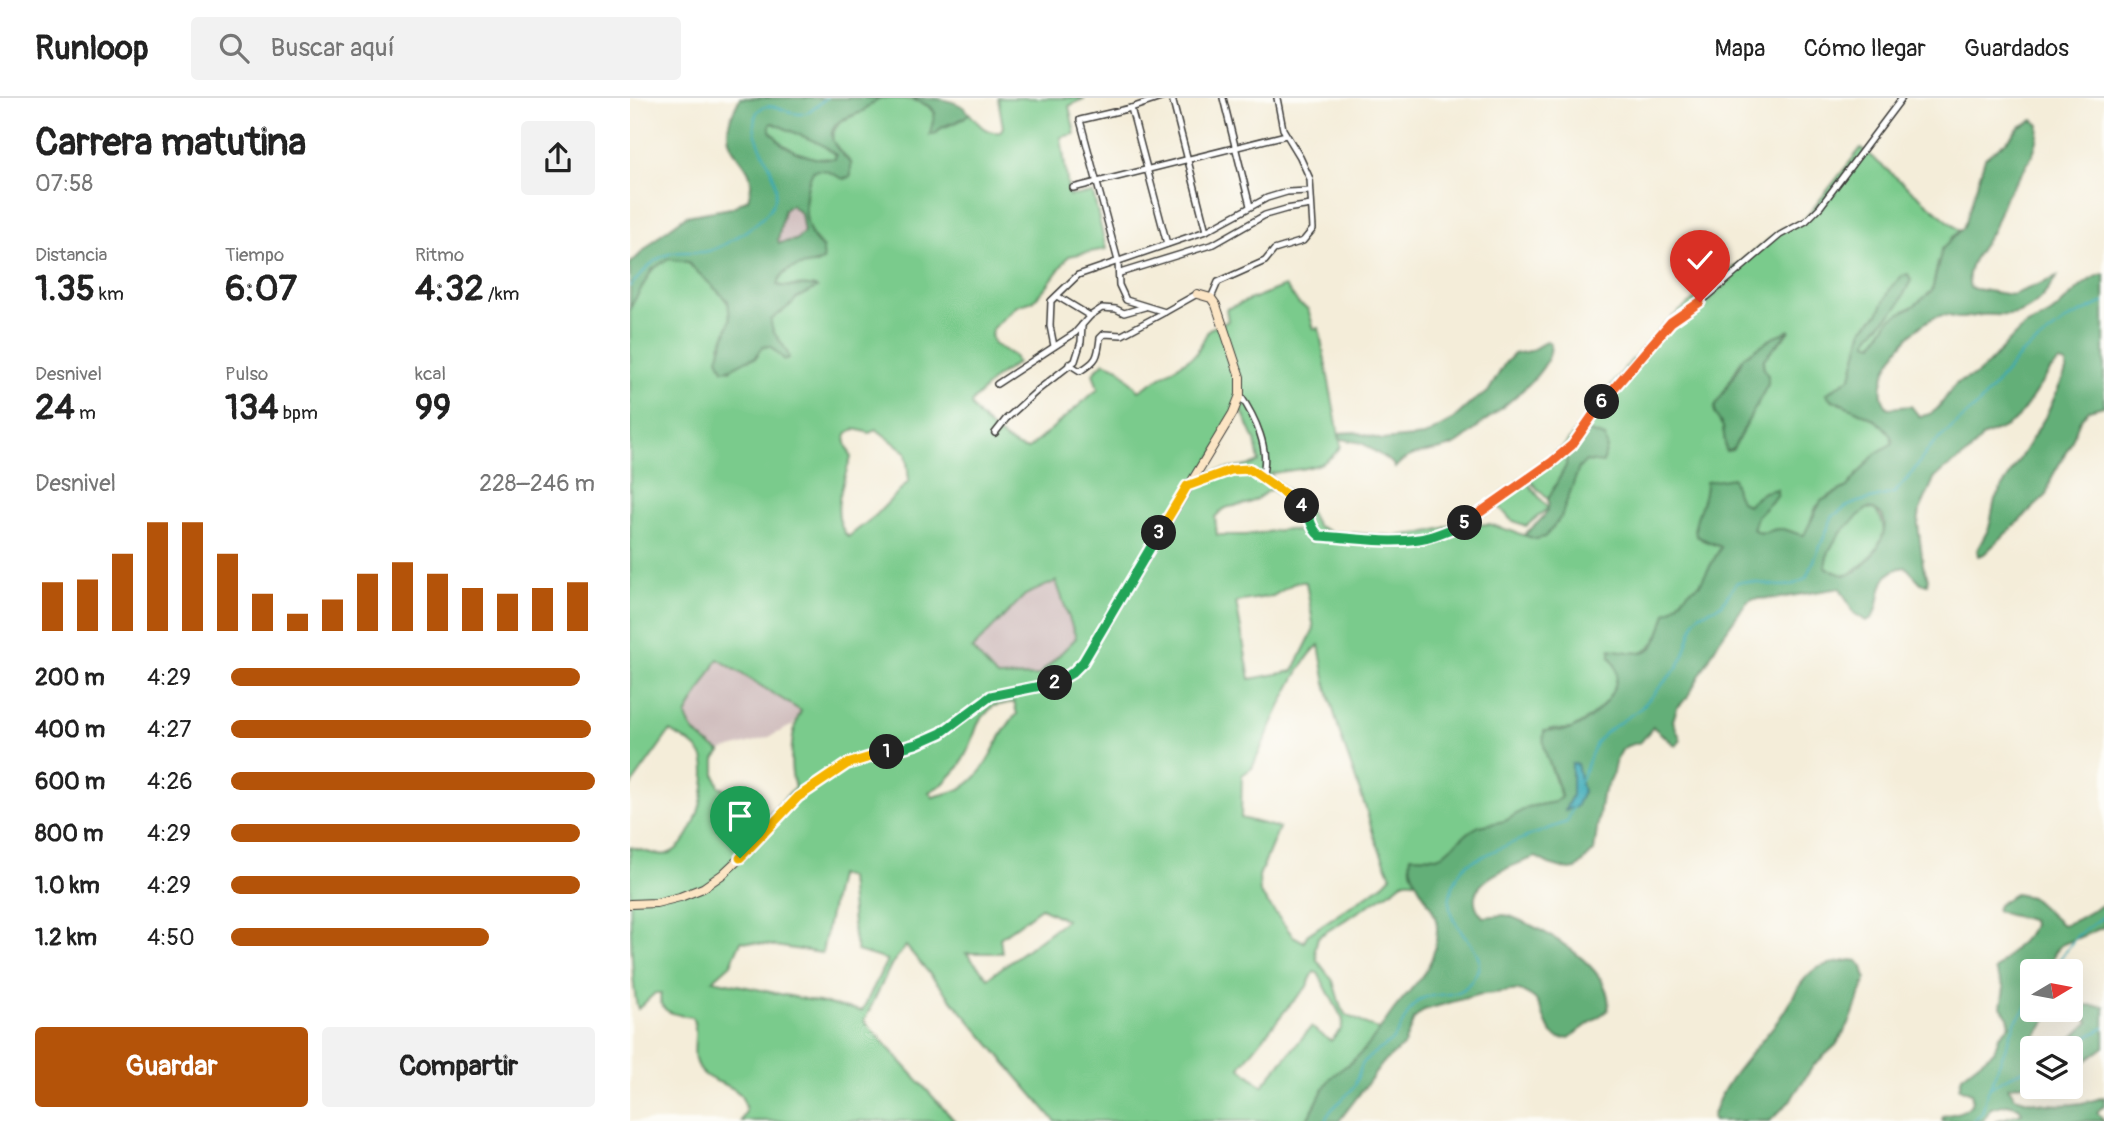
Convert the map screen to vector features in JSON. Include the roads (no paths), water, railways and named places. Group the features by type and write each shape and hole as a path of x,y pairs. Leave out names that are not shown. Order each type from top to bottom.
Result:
{"street":[{"path":"1161,98 1080,120 1118,261 1119,285 1126,300 1165,312"},
{"path":"1172,98 1206,231"},
{"path":"1223,98 1250,206"},
{"path":"1211,298 1218,282 1265,261 1274,250 1303,241 1313,229 1310,179 1283,130 1277,98"},
{"path":"1187,486 1231,470 1250,469 1307,511 1315,533 1320,536 1418,540 1465,523 1572,445 1612,388 1671,322 1707,298 1788,230 1811,217 1853,166 1902,98"},
{"path":"1131,108 1167,244"},
{"path":"1073,188 1098,184 1286,135"},
{"path":"1054,346 1050,326 1051,301 1078,275 1206,231 1250,206 1287,192 1310,191"},
{"path":"1120,274 1214,244 1265,215 1311,205"},
{"path":"630,904 656,903 703,888 732,866 798,797 847,764 916,744 941,733 991,696 1051,684 1072,673 1083,662 1233,413 1240,395 1240,377 1216,305 1211,298 1197,294 1122,335 1104,334 1100,338 1098,356 1080,371 1069,364"},
{"path":"1056,296 1090,316"},
{"path":"997,384 1075,333 1090,316 1102,308 1116,309 1124,313 1145,307"},
{"path":"995,433 1006,419 1038,390 1069,364 1076,362 1082,325"},
{"path":"1240,395 1250,410 1259,436 1266,464 1262,476"}],"water":[{"path":"1572,764 1577,764 1583,792 1576,807 1565,810 1572,795"}],"waterway":[{"path":"630,286 661,257 671,253 703,252 719,247 740,235 765,215 775,197 776,184 756,135 754,123 757,112 772,106 804,114 827,98"},
{"path":"1580,782 1596,743 1606,732 1641,708 1677,668 1699,615 1721,605 1737,582 1781,586 1799,583 1807,577 1833,516 1858,502 1894,493 1931,446 1979,404 2021,354 2068,319 2104,302"},
{"path":"1325,1121 1354,1086 1362,1064 1394,1038 1416,1002 1426,997 1462,990 1477,973 1479,960 1475,949 1452,915 1449,901 1462,869 1472,861 1504,846 1567,822 1573,807"},
{"path":"2060,959 2077,936 2104,916"},
{"path":"1988,1092 2020,1016"},
{"path":"2083,1039 2104,1028"},
{"path":"1990,1088 2020,1072"},
{"path":"1972,1121 1982,1113 1987,1093"}]}
